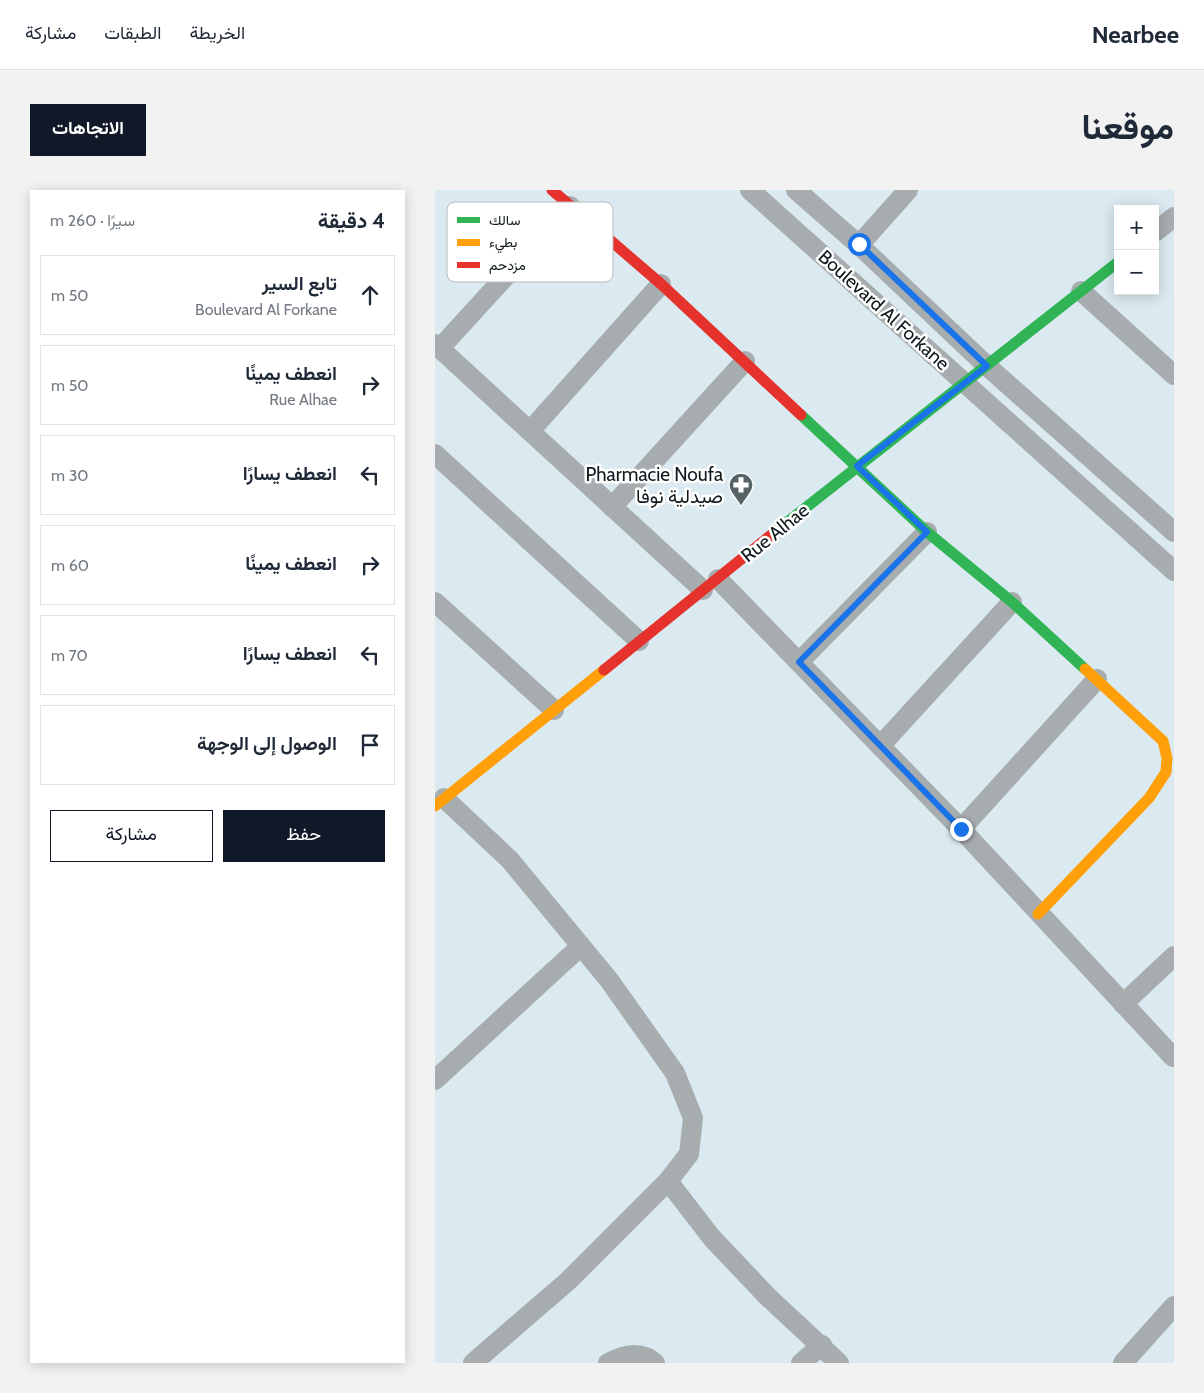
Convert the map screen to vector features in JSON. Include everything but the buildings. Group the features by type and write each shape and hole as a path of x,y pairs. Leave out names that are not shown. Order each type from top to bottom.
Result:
{"street":[{"path":"552,190 566,202"},
{"name":"Boulevard Al Forkane","path":"750,190 1174,571"},
{"name":"Boulevard Al Forkane","path":"796,190 859,244 987,366 1174,532"},
{"path":"859,244 908,190"},
{"path":"1159,229 1174,217"},
{"path":"613,243 661,284 927,532 1012,602 1163,741 1169,756 1167,769 1161,783 1149,798 1038,914"},
{"name":"Rue Alhae","path":"439,802 857,466 965,384 1114,265"},
{"path":"498,282 437,346 612,507 711,585 799,662 961,829 1173,1057"},
{"path":"530,431 661,284"},
{"path":"1081,291 1174,375"},
{"path":"612,507 745,362"},
{"path":"437,460 639,641"},
{"path":"799,662 927,532"},
{"path":"880,746 1012,602"},
{"path":"437,606 553,710"},
{"path":"961,829 1097,679"},
{"path":"439,802 510,860 581,946 675,1073 693,1118 689,1154 668,1181 568,1280 473,1363"},
{"path":"435,1080 581,946"},
{"path":"1123,1004 1174,956"},
{"path":"1152,977 1174,980"},
{"path":"668,1181 712,1238 768,1297 822,1345 839,1363"},
{"path":"1123,1363 1174,1306"},
{"path":"801,1363 822,1345"},
{"path":"608,1363 625,1354 650,1358 655,1363"}],"traffic: fast":[{"path":"776,531 1114,265"},
{"path":"801,415 927,532 1012,602 1085,669"}],"traffic: slow":[{"path":"1038,914 1149,798 1166,772 1167,758 1163,741 1085,669"},
{"path":"435,806 604,670"}],"traffic: jam":[{"path":"552,190 566,202"},
{"path":"613,243 661,284 801,415"},
{"path":"604,670 776,531"}],"place":[{"name":"Pharmacie Noufa صيدلية نوفا","path":"741,506"}],"route":[{"path":"859,244 987,366 857,466 927,532 799,662 961,829"}]}
